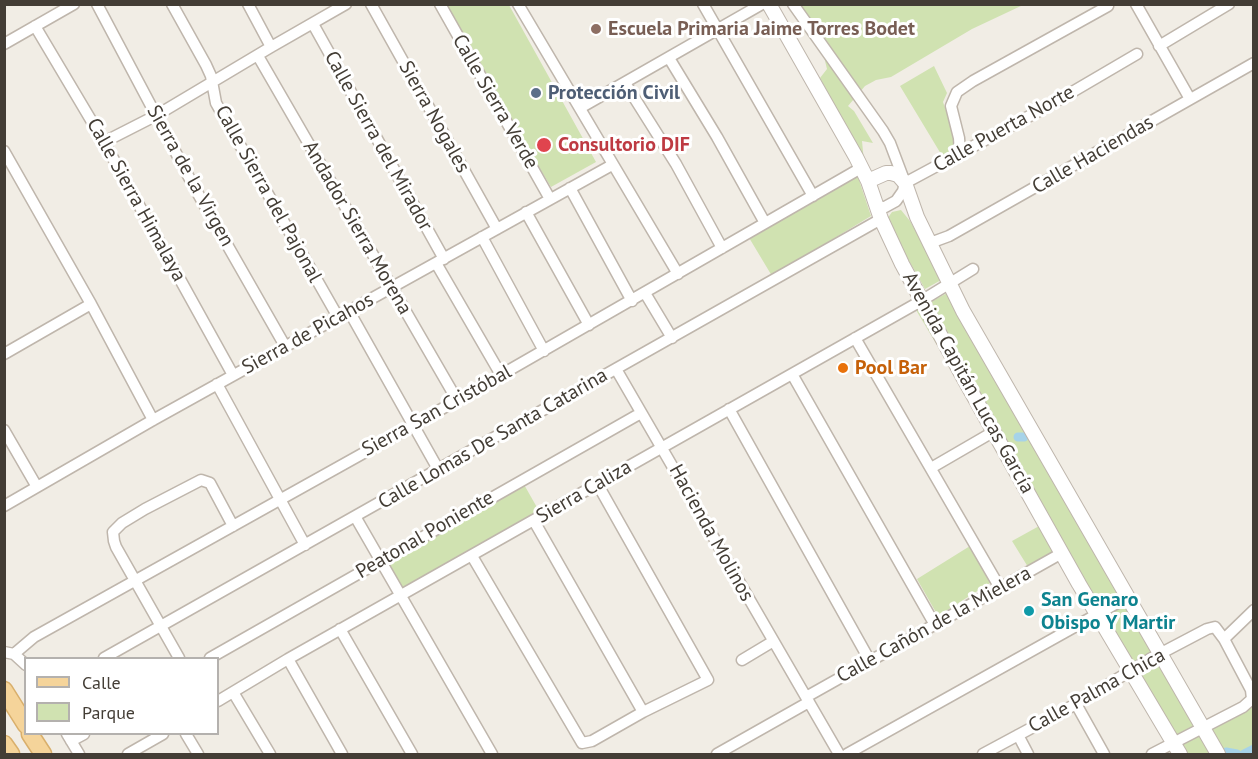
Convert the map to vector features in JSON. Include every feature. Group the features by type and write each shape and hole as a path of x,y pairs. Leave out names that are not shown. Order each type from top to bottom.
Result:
{"main road":[{"path":"4,690 24,722"},
{"path":"31,735 43,754"},
{"path":"4,744 10,754"}],"street":[{"path":"4,44 74,4"},
{"name":"Sierra de la Virgen","path":"97,4 193,185 285,346"},
{"name":"Calle Sierra del Pajonal","path":"172,4 206,65 216,103 338,317"},
{"path":"248,4 271,47"},
{"path":"104,142 157,115 346,4"},
{"name":"Sierra Nogales","path":"371,4 496,229"},
{"name":"Calle Sierra Verde","path":"440,4 550,199"},
{"path":"518,4 678,274"},
{"path":"703,4 813,196"},
{"path":"580,108 762,4"},
{"name":"Avenida Capitán Lucas García","path":"769,4 868,181 879,213 921,301 993,432 1176,749"},
{"path":"793,4 886,137 905,183"},
{"path":"1136,4 1190,99"},
{"path":"1159,46 1229,4"},
{"path":"960,154 959,138 952,116 953,98 957,92 1108,6"},
{"name":"Calle Sierra del Mirador","path":"313,24 501,375"},
{"name":"Calle Sierra Himalaya","path":"35,26 104,142 233,375"},
{"name":"Calle Puerta Norte","path":"879,213 896,201 905,183 1137,54"},
{"name":"Andador Sierra Morena","path":"258,56 457,400"},
{"path":"669,58 765,223"},
{"name":"Calle Haciendas","path":"930,243 949,237 1254,63"},
{"path":"625,83 676,164 722,248"},
{"path":"4,151 91,304 153,420"},
{"name":"Sierra de Picahos","path":"4,506 233,375 612,165"},
{"name":"Sierra San Cristóbal","path":"9,653 632,301 861,168"},
{"path":"868,181 891,173 905,183"},
{"name":"Avenida Capitán Lucas García","path":"905,183 917,217 963,311 1218,754"},
{"path":"570,188 632,301"},
{"path":"526,212 589,325"},
{"name":"Calle Lomas De Santa Catarina","path":"106,657 672,338 879,213"},
{"path":"482,237 544,351"},
{"name":"Sierra Caliza","path":"219,699 288,658 921,301 973,269"},
{"path":"645,293 672,338"},
{"path":"4,354 91,304"},
{"path":"349,311 438,469"},
{"path":"855,338 1000,588"},
{"name":"Hacienda Molinos","path":"616,369 838,754"},
{"path":"792,374 935,625"},
{"path":"217,384 305,545"},
{"path":"729,410 870,661"},
{"name":"Peatonal Poniente","path":"212,657 641,412"},
{"path":"4,430 37,487"},
{"path":"931,468 993,432"},
{"path":"178,657 114,541 113,531 145,509 205,480 212,486 233,526"},
{"path":"472,556 582,743 592,741 708,680 598,485"},
{"path":"356,518 492,754"},
{"path":"534,521 644,712"},
{"name":"Calle Cañón de la Mielera","path":"717,754 870,661 1062,553"},
{"path":"847,754 1128,597"},
{"path":"1152,754 1176,749 1203,727 1250,702 1251,690 1224,639 1254,610"},
{"name":"Calle Palma Chica","path":"983,754 1211,627 1218,629 1224,639"},
{"path":"340,629 412,754"},
{"path":"742,660 772,642"},
{"path":"9,653 24,664"},
{"path":"288,658 342,754"},
{"path":"233,692 270,754"},
{"path":"1076,704 1104,754"},
{"path":"128,754 161,735"},
{"path":"187,735 198,754"},
{"path":"1018,735 1028,754"},
{"path":"69,737 79,754"}],"green space":[{"path":"447,5 509,5 596,162 551,187 482,73"},
{"path":"797,5 1023,5 972,29 891,77 876,80 865,86 848,106 854,111 873,143 862,141 864,162 820,78 827,69 819,36"},
{"path":"934,66 947,93 943,102 956,140 953,150 944,159 900,86"},
{"path":"857,174 871,216 772,276 748,236"},
{"path":"901,210 910,221 943,279 925,289 887,222 892,212"},
{"path":"949,292 1220,754 1181,754 916,310"},
{"path":"522,481 543,518 399,599 378,562"},
{"path":"1041,525 1056,551 1028,567 1012,541"},
{"path":"970,546 990,583 938,616 917,579"},
{"path":"1253,706 1253,754 1223,754 1209,730"}],"waterway":[{"path":"1018,437 1024,437"},
{"path":"1244,754 1254,749"},
{"path":"1226,752 1237,754"}],"place":[{"name":"Escuela Primaria Jaime Torres Bodet","path":"596,29"},
{"name":"Protección Civil","path":"536,93"},
{"name":"Consultorio DIF","path":"544,145"},
{"name":"Pool Bar","path":"843,368"},
{"name":"San Genaro Obispo Y Martir","path":"1029,611"}]}
